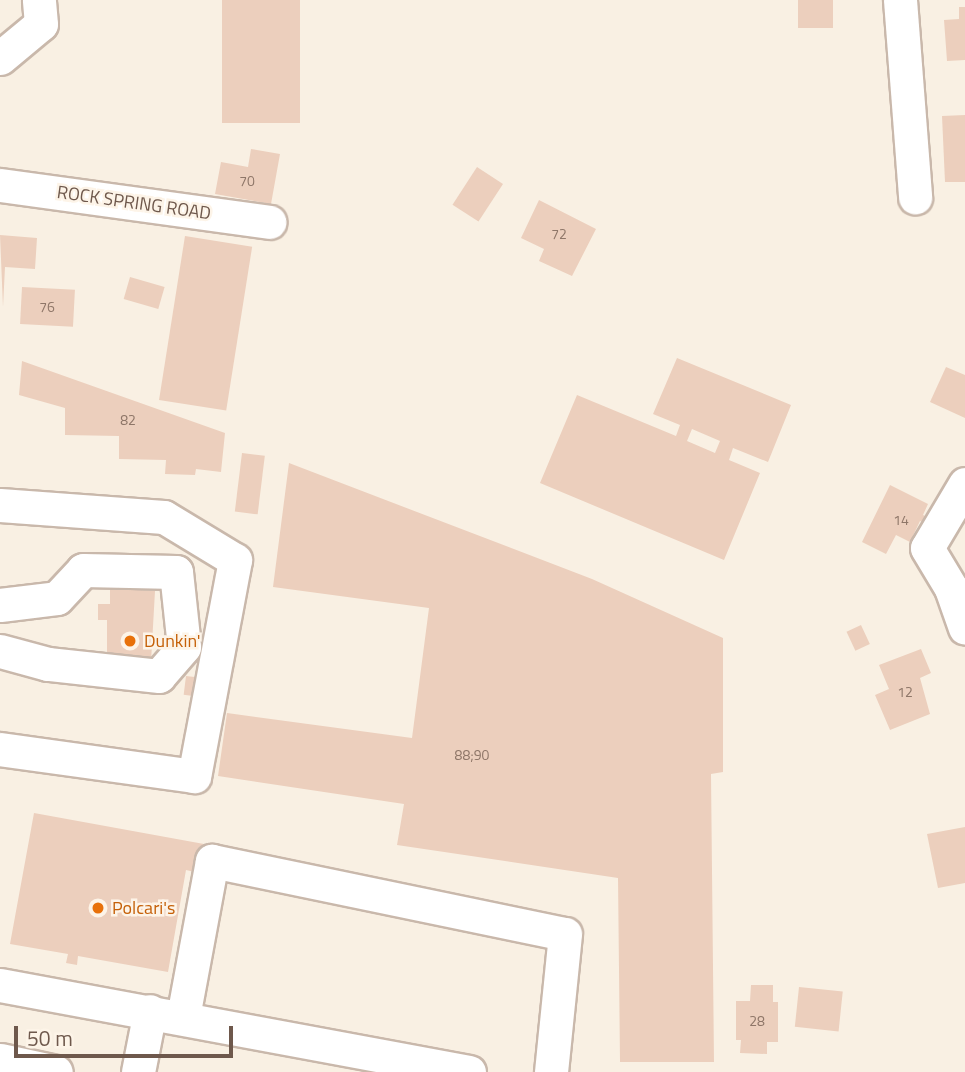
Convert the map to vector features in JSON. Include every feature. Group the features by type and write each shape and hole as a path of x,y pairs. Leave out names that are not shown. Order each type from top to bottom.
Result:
{"street":[{"path":"0,58 41,24 39,0"},
{"path":"900,0 915,197"},
{"name":"ROCK SPRING ROAD","path":"0,185 269,222"},
{"path":"965,484 927,548 951,588 965,628"},
{"path":"0,505 164,517 235,560 194,776 0,749"},
{"path":"0,605 57,598 83,570 177,572 184,647 159,676 48,664 0,651"},
{"path":"183,1017 212,861 565,934 551,1072"},
{"path":"0,985 469,1072"},
{"path":"138,1072 150,1011"},
{"path":"0,1060 56,1072"}],"building":[{"path":"222,0 300,0 300,123 222,123"},
{"path":"798,0 833,0 833,28 798,28"},
{"path":"959,7 965,7 965,60 947,61 944,20 959,19"},
{"path":"965,115 965,182 945,182 942,116"},
{"path":"251,149 280,154 271,204 215,194 221,162 248,167"},
{"path":"477,167 503,184 478,222 452,205"},
{"path":"539,200 596,229 572,276 539,261 544,249 521,238"},
{"path":"0,235 37,238 35,269 5,267 3,307"},
{"path":"185,236 252,247 226,411 159,400"},
{"path":"130,277 165,287 158,309 124,299"},
{"path":"22,287 75,290 73,327 20,324"},
{"path":"677,358 791,405 768,462 733,448 729,460 760,473 724,560 540,483 577,395 676,436 680,425 653,414","holes":["692,429 720,441 715,453 687,441"]},
{"path":"22,361 225,433 221,472 196,469 195,475 165,474 166,460 119,459 119,436 65,435 65,408 19,395"},
{"path":"946,367 965,375 965,418 930,402"},
{"path":"242,453 265,456 258,514 235,512"},
{"path":"289,463 592,579 723,638 723,772 711,774 714,1062 620,1062 618,878 397,845 404,804 218,776 227,713 412,738 429,608 273,587"},
{"path":"890,485 928,504 923,515 929,518 926,524 920,521 910,542 896,535 886,554 862,542"},
{"name":"Dunkin'","path":"110,588 155,591 151,662 107,663 107,620 98,620 98,604 110,604"},
{"path":"861,625 870,644 855,651 846,632"},
{"path":"921,649 931,673 920,678 930,714 890,730 875,695 889,689 879,665"},
{"path":"186,676 203,678 201,697 184,695"},
{"name":"Polcari's","path":"34,813 204,844 199,873 186,870 168,972 78,956 77,965 66,963 68,954 10,944"},
{"path":"965,827 965,883 938,888 927,834"},
{"path":"751,985 773,985 773,1002 778,1002 778,1042 767,1042 767,1054 740,1053 741,1040 736,1040 736,1001 750,1001"},
{"path":"799,987 843,992 839,1031 795,1027"}],"place":[{"name":"Dunkin'","path":"130,641"},
{"name":"Polcari's","path":"98,908"}]}
